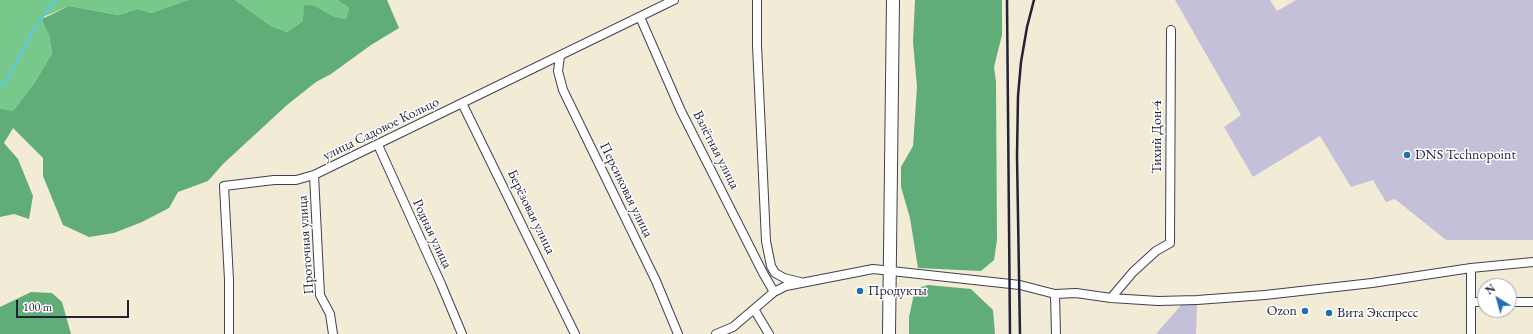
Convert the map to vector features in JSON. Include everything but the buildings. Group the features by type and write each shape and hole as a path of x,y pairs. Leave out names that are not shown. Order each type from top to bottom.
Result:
{"street":[{"name":"улица Садовое Кольцо","path":"229,334 229,280 224,186 274,180 296,180 314,175 674,0"},
{"path":"757,0 757,45 766,241 771,266 775,273 784,278 802,282"},
{"path":"889,334 891,271 893,0"},
{"name":"Взлётная улица","path":"640,16 681,111 774,292"},
{"name":"Тихий Дон-4","path":"1111,298 1133,272 1156,251 1170,243 1171,30"},
{"name":"Персиковая улица","path":"560,56 558,71 563,90 656,281 678,334"},
{"name":"Берёзовая улица","path":"462,103 575,334"},
{"name":"Родная улица","path":"378,145 462,334"},
{"name":"Проточная улица","path":"314,175 320,295 330,314 333,334"},
{"path":"716,334 733,327 774,292 786,286 873,269 1015,284 1055,294 1076,293 1111,298 1158,301 1265,295 1372,283 1471,268 1533,262"},
{"path":"1471,268 1471,334"},
{"path":"1055,294 1056,334"},
{"path":"1472,302 1477,302"},
{"path":"1517,302 1533,302"},
{"path":"754,309 769,334"}],"shaded area":[{"path":"1175,0 1270,0 1277,11 1296,0 1533,0 1533,240 1446,240 1395,199 1386,202 1373,180 1351,187 1320,136 1253,177 1224,127 1241,115"},
{"path":"1181,305 1197,305 1196,334 1156,334"}],"green space":[{"path":"0,0 188,0 151,13 138,9 118,15 69,6 43,17 49,35 52,53 35,82 13,111 0,113"},
{"path":"188,0 235,0 271,26 287,32 303,21 304,5 315,6 333,16 346,19 349,8 337,0 387,0 399,28 371,45 331,74 316,82 287,105 223,164 208,181 178,192 169,208 142,222 114,233 89,237 63,225 43,176 43,158 13,128 4,143 18,159 33,196 29,219 14,214 0,217 0,109 13,111 35,82 52,53 49,35 42,19 69,6 118,15 138,9 151,13"},
{"path":"235,0 337,0 349,8 346,19 333,16 315,6 303,21 287,32 271,26"},
{"path":"915,0 1002,0 1002,35 994,67 996,82 997,240 994,260 981,271 918,268 910,218 901,187 901,167 913,146 917,87 913,42"},
{"path":"928,285 971,289 993,310 995,334 909,334 909,317 915,289"},
{"path":"31,292 52,293 62,302 71,334 0,334 0,307"}],"waterway":[{"path":"0,86 8,78 35,27 56,0"}],"railway":[{"path":"1007,0 1010,334"},
{"path":"1020,334 1017,156 1018,96 1021,62 1027,27 1034,0"}],"place":[{"name":"DNS Technopoint","path":"1407,155"},
{"name":"Продукты","path":"860,291"},
{"name":"Ozon","path":"1305,311"},
{"name":"Вита Экспресс","path":"1329,313"}]}
